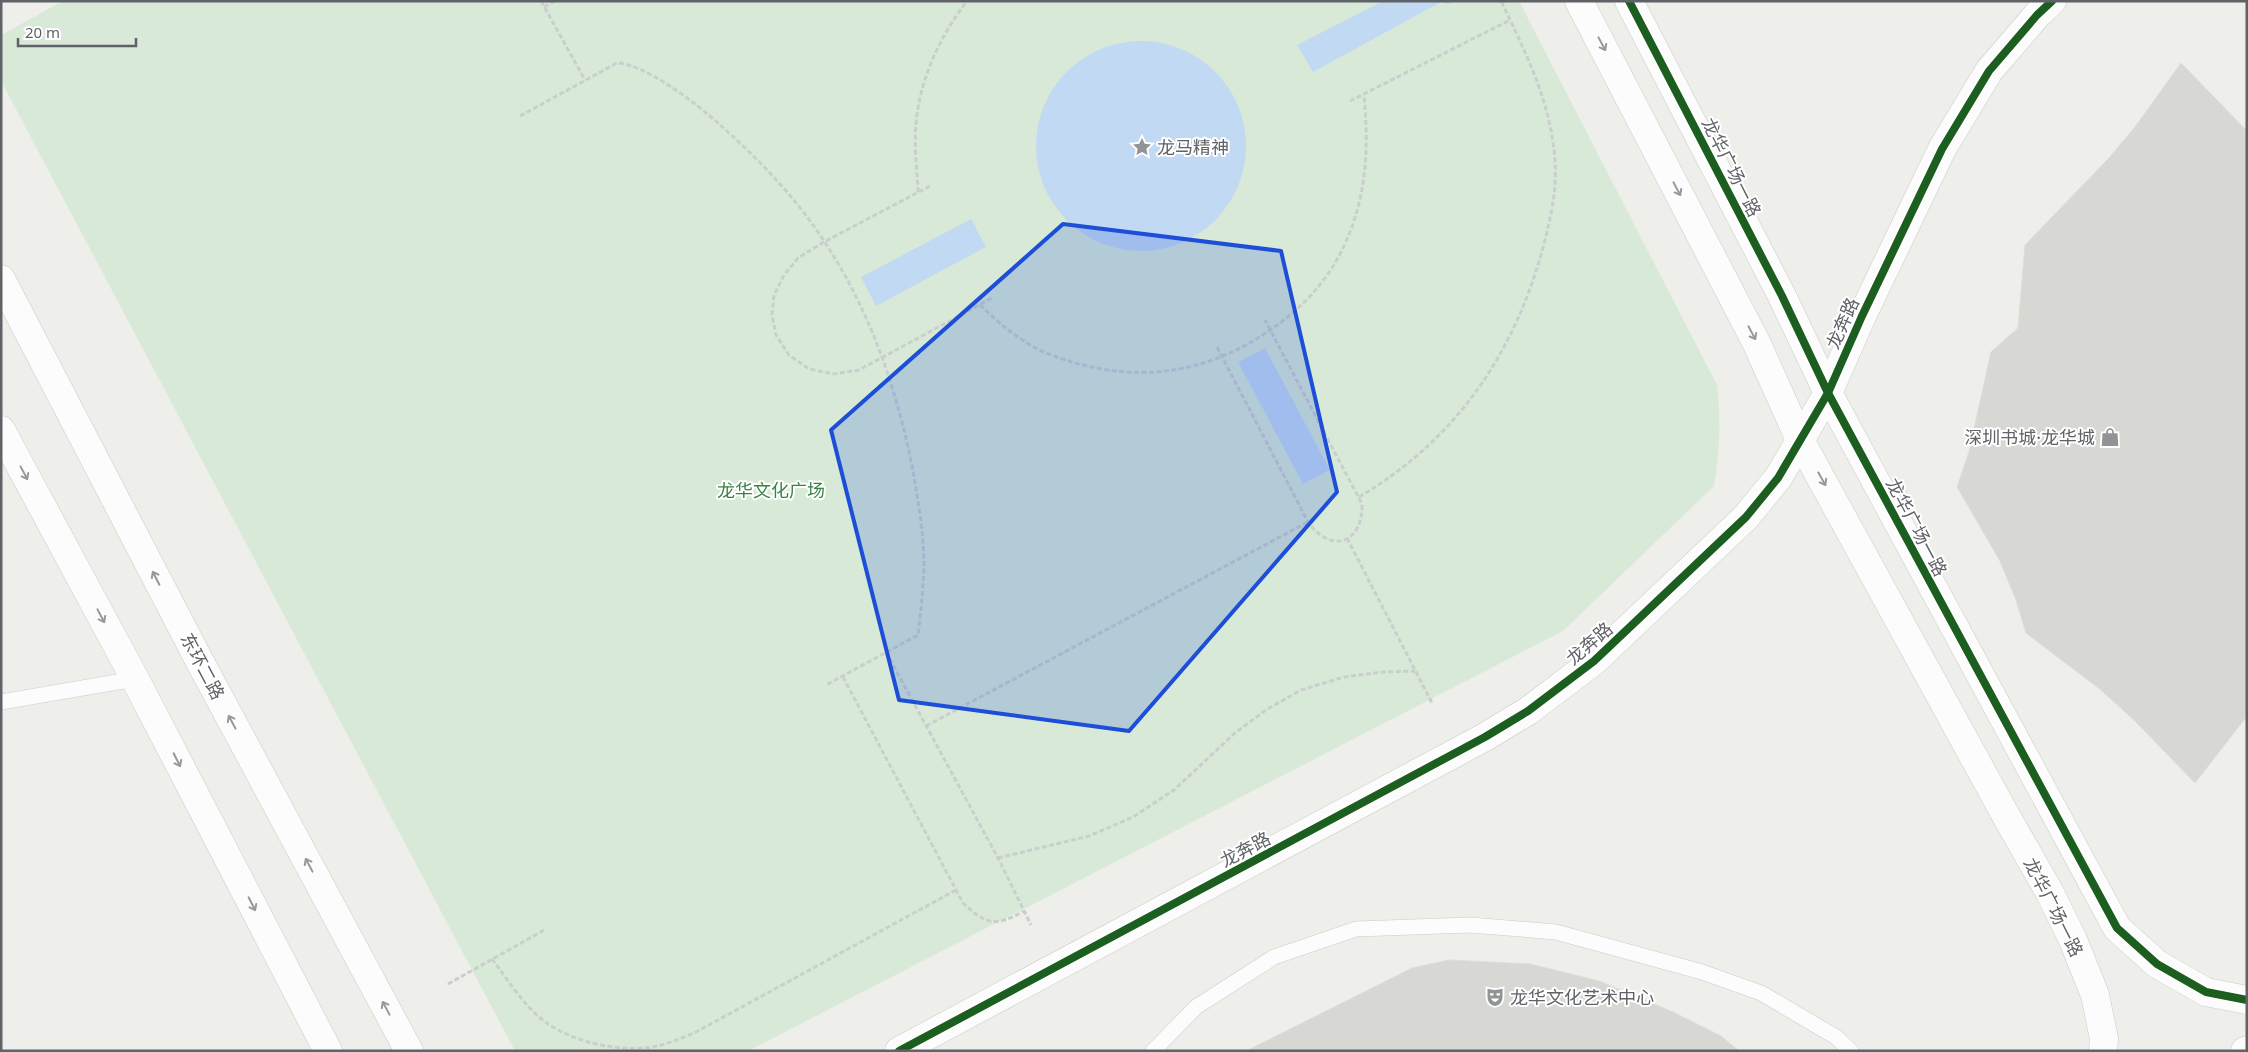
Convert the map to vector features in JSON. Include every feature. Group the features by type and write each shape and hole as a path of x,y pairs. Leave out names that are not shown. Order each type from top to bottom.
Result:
{"street":[{"name":"龙华广场一路","path":"1579,1 1757,344 1800,440 2004,814 2050,893 2074,940 2095,995 2104,1039 2103,1051"},
{"name":"龙华广场一路","path":"1629,1 1782,296 1828,393 2117,928 2157,964 2206,992 2247,1000"},
{"name":"龙奔路","path":"899,1051 1485,737 1528,711 1594,661 1746,517 1778,478 1828,393 1862,316 1942,149 1989,71 2052,1"},
{"name":"东环二路","path":"1,279 199,660 409,1051"},
{"path":"1,430 135,679 328,1051"}],"lane":[{"path":"1,702 135,679"},
{"path":"1152,1051 1196,1008 1274,957 1356,929 1470,925 1556,932 1702,972 1760,993 1836,1037 1851,1051"}],"path":[{"path":"541,1 585,80"},
{"path":"544,7 555,1"},
{"path":"918,192 916,123 923,85 937,48 955,17 967,1"},
{"path":"1360,497 1385,482 1418,458 1456,419 1487,377 1522,309 1535,278 1556,190 1554,143 1543,95 1525,49 1501,1"},
{"path":"1350,101 1510,20"},
{"path":"520,116 617,63 624,63 683,95 731,134 803,212 849,283 883,359 896,396 916,486 924,566 918,635 826,685"},
{"path":"980,305 1024,342 1059,358 1094,369 1132,373 1170,372 1206,364 1249,345 1306,302 1326,278 1342,250 1355,218 1365,177 1367,136 1364,95"},
{"path":"930,186 824,242 798,258 784,275 774,295 772,315 776,335 789,355 809,370 834,374 842,373 859,370 883,359 992,298"},
{"path":"1217,347 1308,522 1322,538 1331,541 1347,538 1356,532 1361,524 1362,504 1360,497 1265,320"},
{"path":"926,726 1308,522"},
{"path":"1347,538 1432,703"},
{"path":"886,652 998,858 1031,924"},
{"path":"998,858 1089,836 1133,817 1174,790 1235,733 1266,710 1301,690 1344,677 1382,672 1415,671"},
{"path":"843,677 963,903 975,914 994,923 1010,919 1024,911"},
{"path":"492,959 523,1000 543,1020 566,1034 594,1044 625,1048 651,1047 696,1032 956,890"},
{"path":"448,984 546,929"}],"highlighted area":[{"path":"1063,224 1281,251 1337,492 1129,731 899,700 831,430"}],"green space":[{"name":"龙华文化广场","path":"63,1 1519,1 1717,385 1719,436 1714,486 1563,631 748,1051 515,1051 1,81 1,35"}],"water":[{"path":"1383,1 1456,1 1448,4 1441,2 1313,72 1297,45"},
{"path":"1141,41 1161,43 1181,49 1199,59 1215,72 1228,88 1238,106 1244,126 1246,146 1244,166 1238,186 1228,204 1215,220 1199,233 1181,243 1161,249 1141,251 1121,249 1101,243 1083,233 1067,220 1054,204 1044,186 1038,166 1036,146 1038,126 1044,106 1054,88 1067,72 1083,59 1101,49 1121,43"},
{"path":"971,219 986,247 876,306 861,277"},
{"path":"1265,348 1330,470 1303,484 1238,362"}],"building":[{"name":"深圳书城·龙华城","path":"2181,63 2247,131 2247,716 2195,783 2135,721 2101,690 2026,633 2016,600 2000,561 1957,487 1969,452 1991,352 2018,328 2025,245 2108,159 2135,127"},
{"name":"龙华文化艺术中心","path":"1449,960 1530,964 1599,981 1673,1012 1721,1036 1739,1051 1246,1051 1412,968"}],"cycle path":[{"path":"1629,1 1782,296 1828,393 2117,928 2157,964 2206,992 2247,1000"},
{"path":"899,1051 1485,737 1528,711 1594,661 1746,517 1778,478 1828,393 1862,316 1942,149 1989,71 2037,15 2052,1"}],"place":[{"name":"龙马精神","path":"1142,147"},
{"name":"深圳书城·龙华城","path":"2110,437"},
{"name":"龙华文化艺术中心","path":"1495,997"}]}
